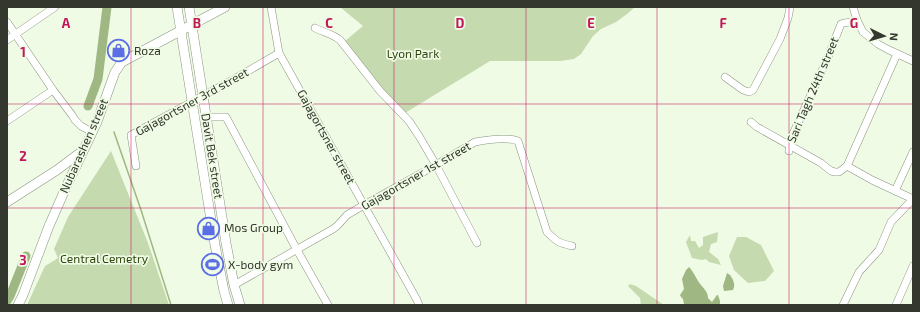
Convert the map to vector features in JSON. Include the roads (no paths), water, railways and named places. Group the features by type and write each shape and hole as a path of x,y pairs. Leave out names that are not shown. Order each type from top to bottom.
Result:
{"main road":[{"name":"Davit Bek street","path":"177,7 215,245 228,305"},
{"name":"Davit Bek street","path":"189,7 226,243 234,285 240,305"},
{"name":"Nubarashen street","path":"18,305 23,296 49,226 92,132 115,72 122,62 225,7"},
{"path":"7,202 57,170 84,150"},
{"path":"57,170 67,185"}],"street":[{"path":"7,40 55,7"},
{"name":"Gajagortsner street","path":"271,7 279,53 419,305"},
{"path":"725,77 743,90 749,92 753,90 780,39 788,18 790,7"},
{"path":"853,7 856,20 863,32 878,44 913,61"},
{"name":"Sari Tagh 24th street","path":"789,148 792,136 826,62 841,24 851,23 856,20"},
{"path":"7,22 75,120 81,126 92,132"},
{"path":"315,28 335,36 340,40 380,91 409,121 436,165 477,243"},
{"name":"Gajagortsner 3rd street","path":"136,166 131,135 279,53"},
{"path":"751,122 757,128 789,148 821,163 831,171 839,172 847,166 897,54"},
{"path":"7,121 53,90"},
{"path":"206,117 226,117 328,305"},
{"name":"Gajagortsner 1st street","path":"234,285 333,229 347,215 364,205 475,142 481,141 518,140 547,232 561,244 572,246"},
{"path":"895,191 913,152"},
{"path":"843,305 859,272 879,250 891,222 913,199 847,166"},
{"path":"896,305 913,266"}],"waterway":[{"path":"88,106 98,79 107,7"},
{"path":"114,132 141,210 171,305"},
{"path":"7,301 26,256"}],"place":[{"name":"Roza","path":"119,51"},
{"name":"Mos Group","path":"208,228"},
{"name":"X-body gym","path":"212,265"}],"park label":[{"name":"Lyon Park","path":"413,54"},
{"name":"Central Cemetry","path":"104,259"}]}
